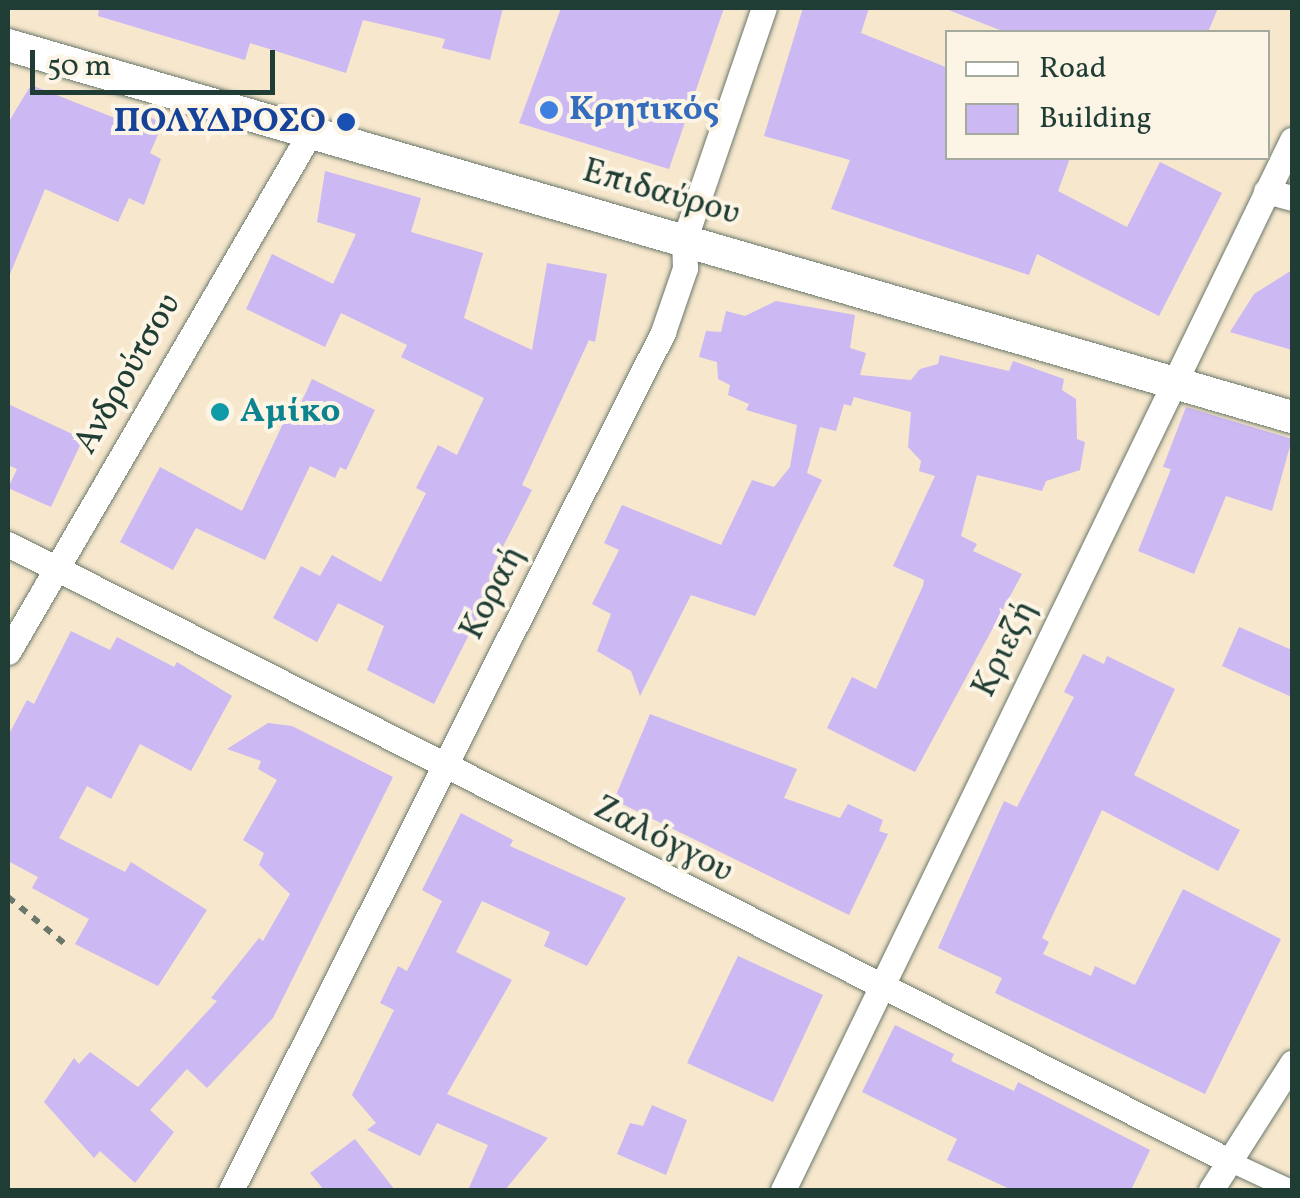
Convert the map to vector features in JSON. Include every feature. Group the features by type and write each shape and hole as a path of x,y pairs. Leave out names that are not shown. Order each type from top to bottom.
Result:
{"street":[{"name":"Κοραή","path":"231,1190 662,332 684,268 684,241 764,8"},
{"name":"Επιδαύρου","path":"8,45 1292,417"},
{"name":"Ανδρούτσου","path":"8,652 310,133"},
{"name":"Κριεζή","path":"783,1190 1292,140"},
{"path":"1266,192 1292,198"},
{"name":"Ζαλόγγου","path":"8,544 881,989 1292,1190"},
{"path":"1211,1190 1292,1063"}],"path":[{"path":"8,898 66,944"}],"building":[{"path":"99,8 503,8 490,60 442,48 445,39 363,20 346,73 250,43 245,60 98,16"},
{"path":"561,8 724,8 669,169 519,123"},
{"path":"803,8 869,8 861,33 945,67 945,160 1069,160 1058,191 1127,227 1160,162 1222,193 1159,316 1037,254 1029,275 831,209 850,160 764,136"},
{"path":"1218,8 1209,30 1000,30 946,9"},
{"path":"31,85 115,118 121,104 163,123 150,153 161,159 144,205 129,198 118,222 45,189 8,279 8,123"},
{"path":"325,171 421,198 411,232 483,253 464,318 532,350 547,263 607,274 595,342 589,340 522,485 532,490 494,564 502,569 434,704 367,670 384,626 338,603 317,642 273,618 301,566 320,576 332,555 381,582 426,493 416,488 438,445 457,455 484,398 401,357 407,345 341,313 325,347 246,309 272,254 333,284 356,234 317,222"},
{"path":"1292,270 1292,350 1230,332 1254,294"},
{"path":"776,301 855,315 850,348 866,353 860,375 911,380 920,369 938,364 940,355 1009,371 1013,361 1064,379 1062,390 1076,399 1077,439 1085,442 1080,470 1046,481 1042,491 977,475 961,536 977,544 973,551 1022,574 915,772 827,728 852,677 876,689 923,586 924,580 893,566 935,476 919,471 921,461 908,447 911,412 854,397 851,406 844,404 836,431 820,427 807,473 822,480 755,616 691,595 640,696 631,671 597,651 611,614 592,604 619,550 604,543 622,505 721,545 752,480 774,487 790,467 797,425 746,410 749,404 728,395 730,385 718,379 717,362 699,357 706,331 721,332 726,311 745,316"},
{"path":"312,379 375,410 346,470 340,467 335,478 310,466 265,560 196,528 173,570 120,542 160,467 242,511 294,400 301,403"},
{"path":"8,404 83,439 51,507 8,488 17,469 8,465"},
{"path":"1186,407 1292,439 1272,511 1226,496 1194,574 1138,551 1171,469 1163,467"},
{"path":"1239,627 1292,650 1292,697 1222,666"},
{"path":"71,631 110,650 117,637 174,667 177,662 232,696 191,771 140,744 111,799 87,786 59,838 125,872 131,862 207,910 158,986 75,944 89,919 32,888 38,877 8,861 8,736 27,700 34,704"},
{"path":"1083,654 1104,664 1107,656 1175,689 1134,775 1240,830 1218,871 1102,810 1042,938 1049,942 1043,954 1091,976 1095,966 1135,985 1183,889 1281,939 1205,1094 995,993 1002,978 938,948 1004,801 1017,807 1074,697 1064,692"},
{"path":"650,714 797,769 784,798 840,818 848,804 883,820 879,831 888,834 849,915 614,800"},
{"path":"268,723 292,726 393,777 273,1018 207,1088 187,1069 150,1110 174,1132 135,1183 100,1151 94,1158 44,1102 74,1058 79,1064 90,1052 138,1087 217,1001 211,998 259,938 263,941 290,894 259,865 264,853 243,840 277,780 258,769 261,761 227,749"},
{"path":"461,813 513,840 510,846 626,898 587,966 544,946 550,932 482,901 456,952 512,980 447,1094 548,1138 505,1190 468,1190 488,1145 437,1123 420,1156 367,1130 376,1123 352,1095 394,1010 380,1003 398,966 407,971 442,901 422,890"},
{"path":"738,956 823,995 773,1102 687,1063"},
{"path":"895,1025 954,1054 951,1061 1014,1091 1018,1082 1150,1150 1131,1190 1012,1190 947,1160 957,1139 862,1092"},
{"path":"652,1105 687,1120 666,1175 617,1154 630,1123 643,1126"},
{"path":"355,1139 395,1190 324,1190 310,1173"}],"place":[{"name":"Κρητικός","path":"549,110"},
{"name":"ΠΟΛΥΔΡΟΣΟ","path":"346,122"},
{"name":"Αμίκο","path":"220,412"}]}
